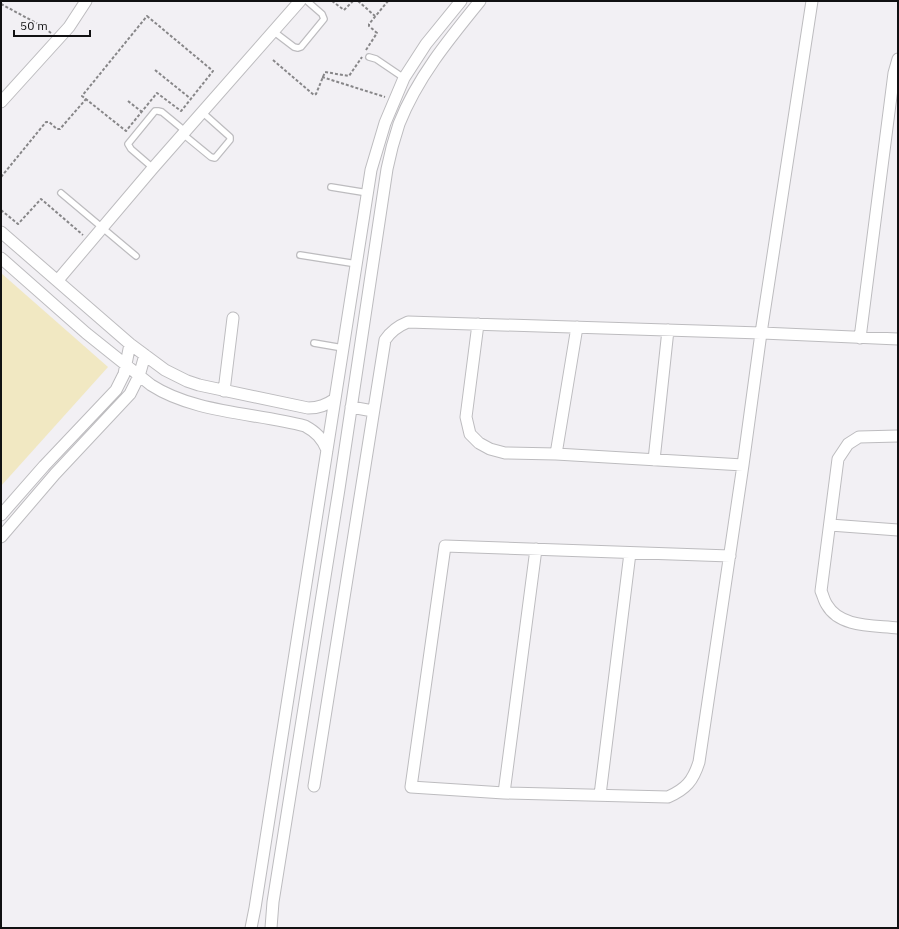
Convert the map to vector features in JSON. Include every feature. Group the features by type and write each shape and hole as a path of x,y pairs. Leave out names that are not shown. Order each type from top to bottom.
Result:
{"street":[{"path":"1,102 58,39 78,15 86,1"},
{"path":"58,280 153,168 300,1"},
{"path":"251,928 341,370 371,170 377,146 393,100 404,78 426,44 461,1"},
{"path":"271,928 277,879 339,489 387,169 392,147 408,104 419,84 439,53 480,1"},
{"path":"730,556 445,546 411,787 504,793 668,797 679,792 688,784 695,774 699,762 730,556 761,333 812,1"},
{"path":"453,11 464,21"},
{"path":"860,338 894,73 898,59"},
{"path":"1,232 130,344 165,370 182,379 224,391 308,408 318,408 336,400"},
{"path":"1,258 86,333 159,391 182,400 210,408 305,426 315,432 323,440 328,450"},
{"path":"224,391 233,318"},
{"path":"314,786 385,340 394,329 408,322 761,333 898,340"},
{"path":"478,324 466,417 470,434 490,450 505,453 556,454 743,465"},
{"path":"556,454 577,327"},
{"path":"654,460 668,330"},
{"path":"1,515 44,466 116,390 126,365 130,344"},
{"path":"1,537 55,474 130,394 139,376 144,355"},
{"path":"341,370 356,372"},
{"path":"351,407 373,411"},
{"path":"898,436 859,437 848,444 838,459 821,591 827,605 838,617 852,623 898,628"},
{"path":"322,487 339,489"},
{"path":"830,525 898,530"},
{"path":"504,793 536,549"},
{"path":"600,795 630,553"}],"lane":[{"path":"273,31 294,47 301,48 324,19 322,14 306,1"},
{"path":"369,57 376,59 404,78"},
{"path":"153,168 130,149 128,144 155,112 158,111 162,112 211,157 216,158 230,140 230,137 202,112"},
{"path":"331,186 368,193"},
{"path":"61,193 136,256"},
{"path":"300,255 357,264"},
{"path":"314,343 344,348"}],"path":[{"path":"332,1 344,10 353,1"},
{"path":"358,1 375,16"},
{"path":"273,60 314,95 316,94 322,77 326,71 348,77 351,75 377,33 368,25 388,1"},
{"path":"1,4 40,25 58,39"},
{"path":"147,16 213,69 212,73 181,110 158,93 126,131 86,99 83,94 147,16"},
{"path":"155,70 191,99"},
{"path":"322,77 393,100"},
{"path":"1,177 46,122 49,122 57,129 60,129 86,99"},
{"path":"128,101 142,112"},
{"path":"1,210 18,224 41,199 90,242"}],"sand":[{"path":"1,273 108,367 1,486"}]}
